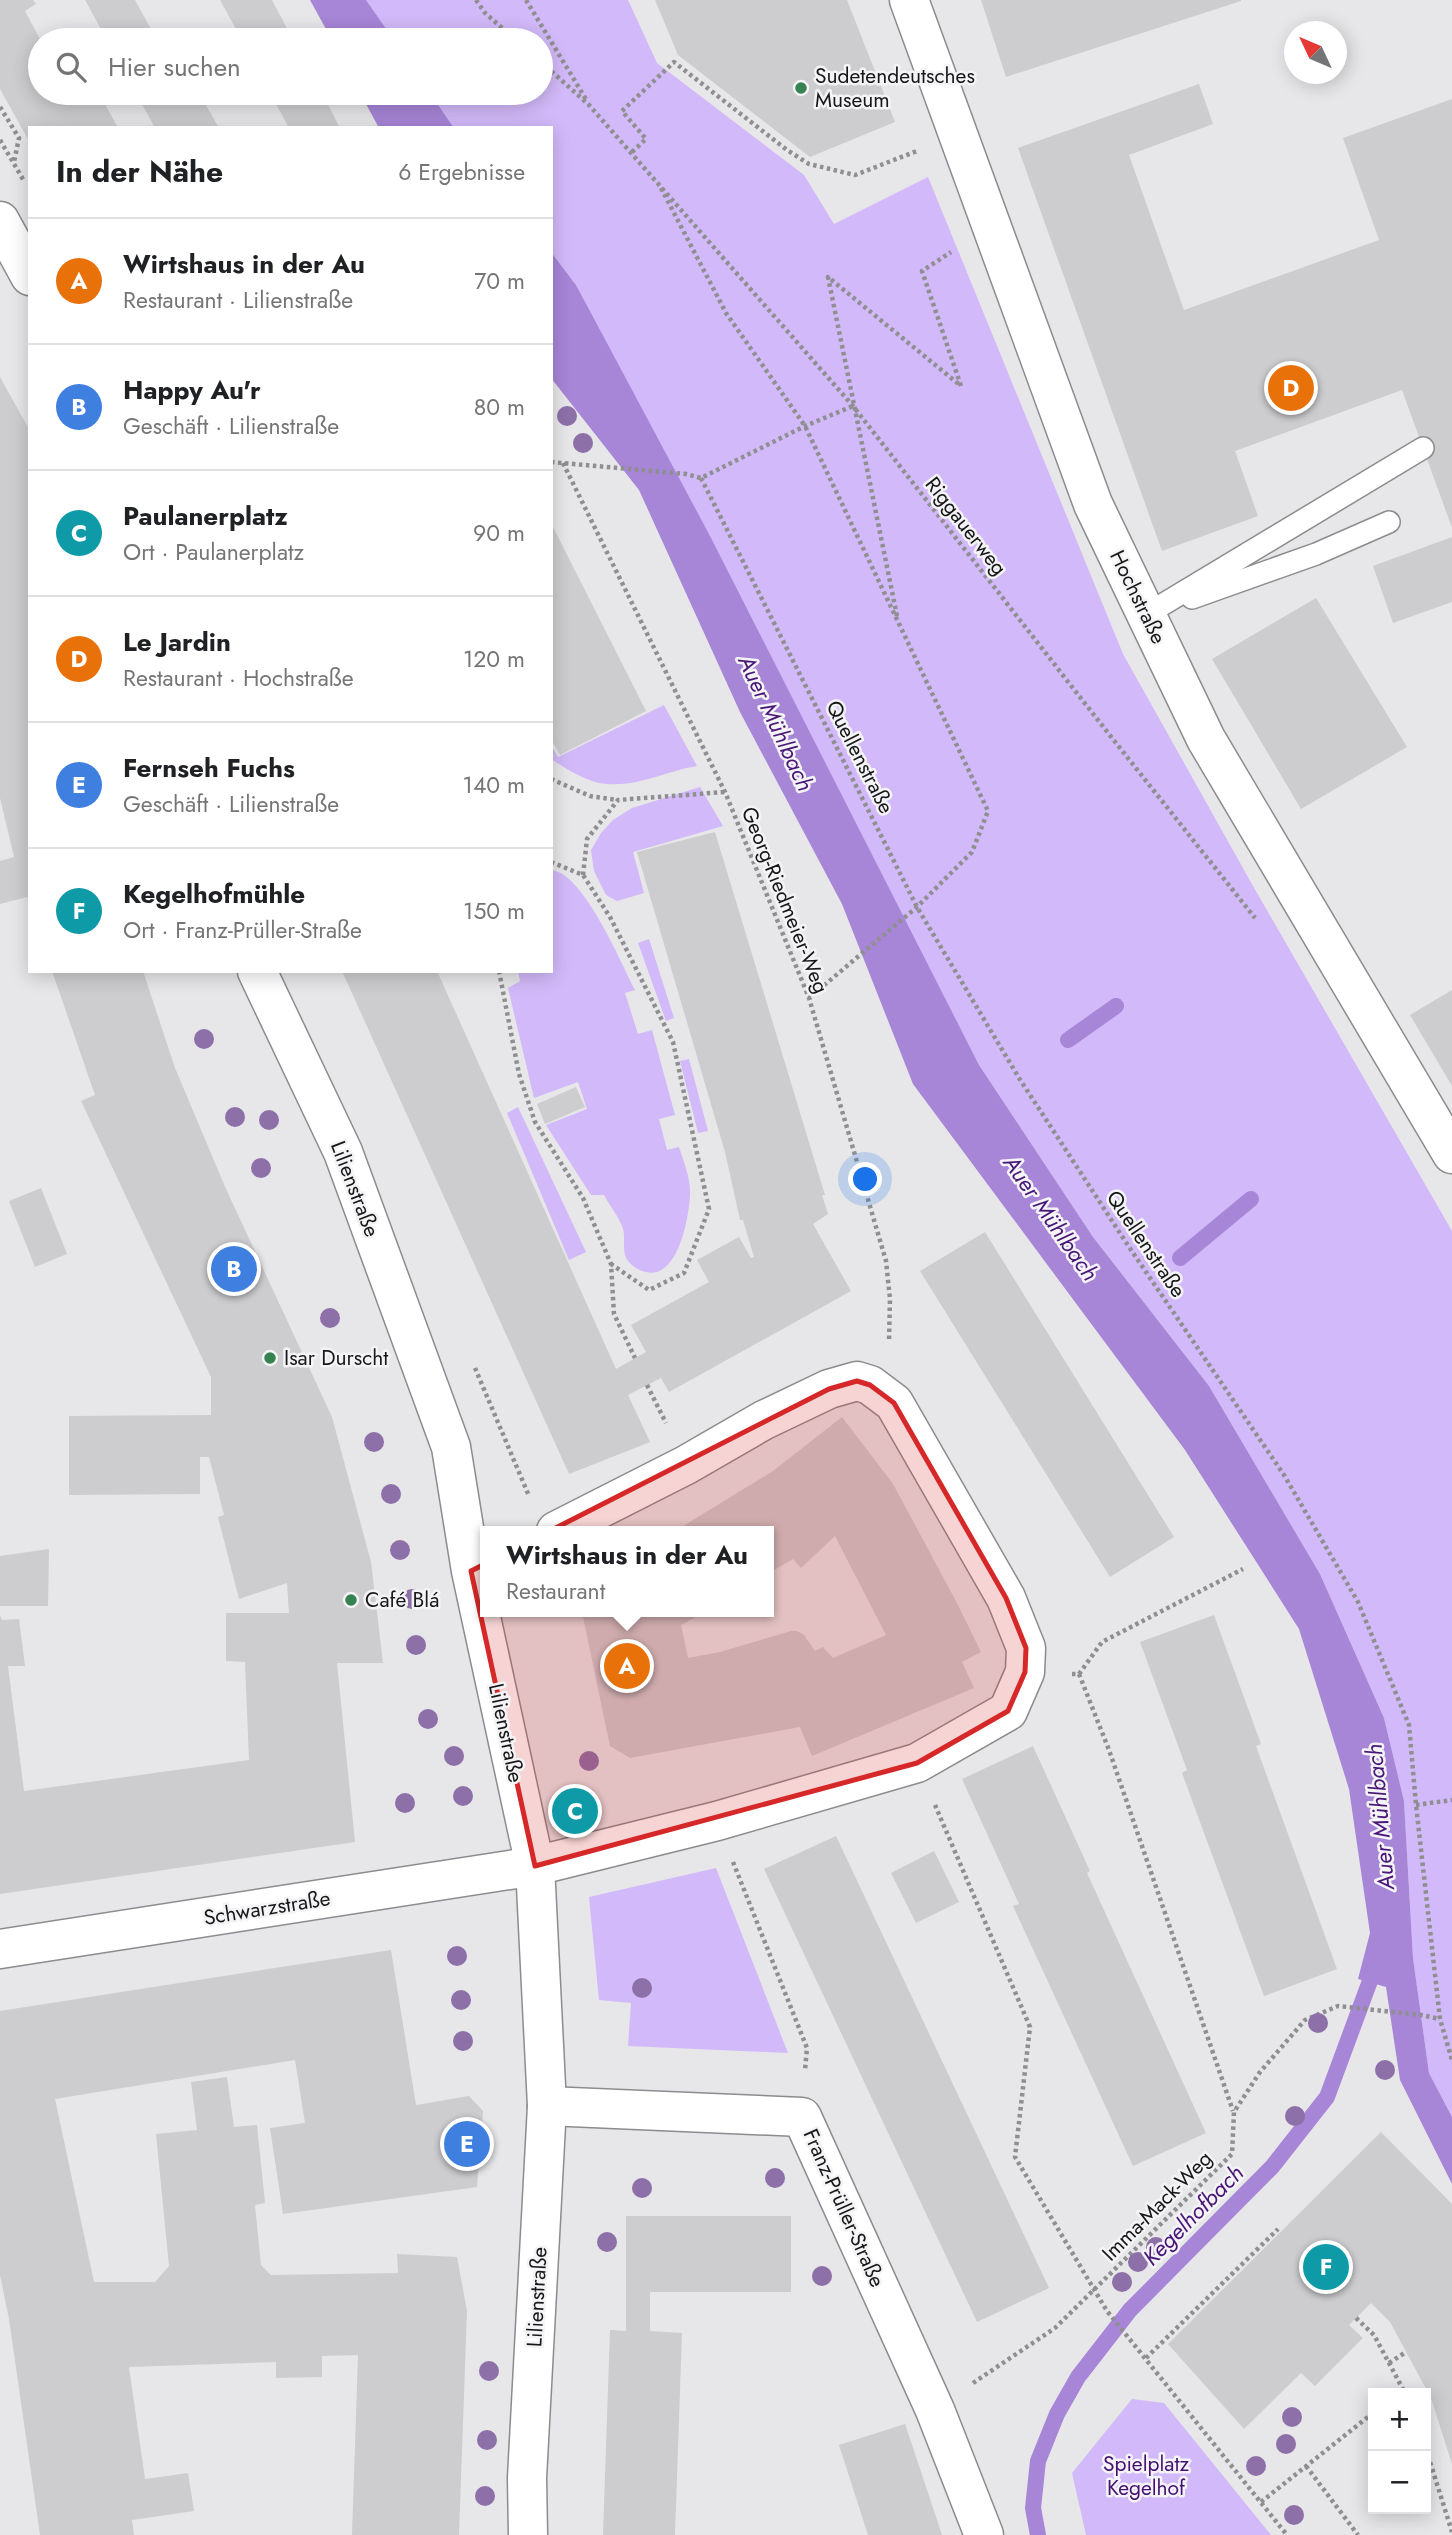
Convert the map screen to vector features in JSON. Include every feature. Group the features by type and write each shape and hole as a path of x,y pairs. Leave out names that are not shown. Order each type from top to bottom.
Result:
{"street":[{"name":"Hochstraße","path":"909,0 1093,504 1206,739 1452,1154"},
{"path":"0,221 28,272"},
{"name":"Lilienstraße","path":"258,973 343,1152 451,1447 478,1567"},
{"path":"566,1526 686,1465 764,1420 829,1389 857,1381 870,1385 894,1403 1006,1598 1026,1648 1026,1672"},
{"name":"Lilienstraße","path":"487,1617 534,1866 547,2106 527,2478 528,2535"},
{"name":"Schwarzstraße","path":"0,1949 534,1866 717,1821 917,1763 1007,1711 1026,1672"},
{"name":"Franz-Prüller-Straße","path":"547,2106 802,2116 935,2410 984,2535"}],"lane":[{"path":"1147,614 1423,448"},
{"path":"1147,614 1315,554 1389,522"}],"path":[{"path":"476,0 485,13 502,28"},
{"path":"526,0 543,28"},
{"path":"553,45 589,105"},
{"path":"632,152 646,139 622,111 674,62 809,164 855,175 960,135"},
{"name":"Riggauerweg","path":"553,73 589,105 632,152 853,406 1262,927"},
{"path":"0,107 19,138 14,162"},
{"path":"0,140 28,187"},
{"path":"657,180 726,313 805,426 988,811 972,852 917,907 809,998"},
{"path":"899,624 828,277 961,386 922,271 992,225"},
{"path":"553,462 686,474 701,478 805,426 853,406"},
{"name":"Georg-Riedmeier-Weg","path":"563,463 725,792 809,998 886,1261 890,1299 889,1342 870,1385"},
{"name":"Quellenstraße","path":"701,478 917,907 1019,1078 1129,1247 1284,1475 1358,1602 1409,1725 1440,2019 1452,2060"},
{"path":"553,780 590,796 618,800 725,792"},
{"path":"583,875 587,839 618,800"},
{"path":"553,863 583,875 610,917 673,1042 709,1209 684,1273 649,1290 611,1264"},
{"path":"499,973 519,1074 535,1122 583,1198 611,1264 614,1314 635,1358"},
{"path":"1079,1674 1102,1642 1243,1569"},
{"path":"1026,1672 1079,1674"},
{"path":"1079,1674 1109,1750 1234,2112"},
{"path":"917,1763 1030,2027 1015,2157 1107,2311 1287,2535"},
{"path":"1416,1805 1452,1800"},
{"path":"717,1821 807,2049 802,2116"},
{"path":"1234,2112 1260,2072 1305,2020 1338,2006 1440,2019"},
{"name":"Imma-Mack-Weg","path":"935,2410 1055,2328 1232,2154 1234,2112"},
{"path":"1146,2358 1278,2229"},
{"path":"1356,2318 1374,2335 1400,2388"},
{"path":"1388,2363 1406,2352"},
{"path":"1261,2502 1368,2417"},
{"path":"1427,2451 1452,2532"},
{"path":"1306,2465 1358,2535"}],"highlighted area":[{"path":"857,1381 870,1385 894,1403 1006,1598 1026,1648 1025,1672 1008,1711 917,1763 535,1866 471,1571 829,1389"}],"green space":[{"path":"366,0 628,0 657,63 804,175 834,224 928,177 1123,654 1452,1231 1452,2117 1429,2073 1413,1958 1404,1801 1384,1718 1320,1574 1209,1386 1093,1237 979,1065 576,285 553,255 553,126 453,126 438,105 553,105 553,28 386,28"},
{"path":"664,705 697,766 641,781 606,784 584,778 553,760 553,748 558,757"},
{"path":"700,787 723,826 633,852 644,893 617,901 606,895 594,871 591,850 601,833 613,820 632,808"},
{"path":"553,871 576,886 611,941 635,990 625,993 638,1034 652,1030 675,1115 659,1119 667,1150 679,1147 687,1171 689,1205 680,1245 674,1257 657,1272 641,1271 628,1261 623,1229 617,1216 604,1195 591,1195 546,1125 587,1109 578,1082 534,1098 508,988 520,981 518,973 553,973"},
{"path":"649,939 674,1018 666,1021 638,943"},
{"path":"689,1059 708,1131 698,1133 680,1061"},
{"path":"518,1107 586,1252 569,1260 507,1113"},
{"path":"716,1868 788,2053 628,2046 631,2003 599,2000 589,1897"},
{"name":"Spielplatz Kegelhof","path":"1132,2399 1164,2403 1271,2535 1086,2535 1072,2473"}],"water":[{"path":"310,0 366,0 386,28 325,28"},
{"path":"367,105 438,105 453,126 378,126"},
{"name":"Auer Mühlbach","path":"553,255 576,285 710,536 979,1065 1093,1237 1209,1386 1320,1574 1384,1718 1404,1801 1413,1958 1429,2073 1452,2117 1452,2184 1400,2080 1386,1987 1358,1979 1370,1933 1349,1789 1299,1629 1185,1450 913,1084 842,904 740,712 639,490 553,381"}],"building":[{"path":"0,0 33,0 36,4 25,11 34,28 28,28 28,105 106,105 117,126 28,126 28,139 0,89"},
{"path":"85,0 135,0 150,28 100,28"},
{"path":"220,0 272,0 287,28 235,28"},
{"name":"Sudetendeutsches Museum","path":"655,0 847,0 895,122 810,157 678,55"},
{"path":"981,0 1241,0 1241,1 1006,77"},
{"path":"1199,84 1213,124 1129,155 1184,310 1379,240 1343,138 1452,99 1452,528 1402,390 1235,451 1258,516 1162,551 1018,148"},
{"path":"143,105 206,105 218,126 154,126"},
{"path":"277,105 328,105 339,126 288,126"},
{"path":"0,377 28,427 28,899 27,897 0,904 0,861 14,857 0,798"},
{"path":"553,527 646,711 560,755 553,743"},
{"path":"1452,537 1452,602 1393,623 1373,566"},
{"path":"1316,598 1407,747 1301,809 1212,659"},
{"path":"715,832 825,1195 822,1195 828,1214 813,1224 851,1291 669,1392 661,1378 628,1395 650,1442 569,1474 343,973 438,973 616,1369 646,1352 631,1325 709,1282 697,1260 739,1237 751,1258 754,1257 743,1220 740,1220 725,1152 637,852"},
{"path":"53,973 144,973 175,1068 226,1189 332,1417 371,1562 383,1663 337,1663 355,1842 0,1894 0,1615 2,1620 19,1619 25,1666 8,1666 24,1791 249,1760 245,1662 226,1661 226,1613 289,1613 287,1583 239,1599 218,1517 224,1515 209,1457 200,1457 200,1494 69,1495 69,1416 211,1415 211,1377 81,1101 95,1095"},
{"path":"1452,990 1452,1086 1410,1015"},
{"path":"576,1087 585,1107 545,1124 537,1104"},
{"path":"41,1188 67,1254 35,1267 9,1201"},
{"path":"985,1232 1174,1537 1110,1577 920,1271"},
{"path":"842,1417 893,1484 981,1652 962,1662 974,1688 812,1756 800,1727 630,1758 610,1746 583,1617 696,1617 681,1625 688,1658 797,1631 804,1635 815,1651 823,1647 833,1658 886,1635 835,1536 801,1568 793,1559 774,1570 774,1526 683,1526 773,1471"},
{"path":"49,1549 48,1606 0,1606 0,1556"},
{"path":"1214,1615 1261,1744 1256,1746 1337,1969 1264,1996 1182,1773 1187,1770 1140,1642"},
{"path":"1033,1746 1090,1871 1087,1873 1206,2133 1133,2166 1013,1906 1019,1904 962,1779"},
{"path":"836,1836 1049,2288 977,2322 764,1869"},
{"path":"934,1851 959,1902 916,1923 891,1873"},
{"path":"391,1950 416,2105 469,2096 483,2111 477,2187 283,2214 270,2128 305,2123 295,2060 55,2099 94,2282 155,2282 169,2266 156,2134 197,2130 191,2082 227,2077 234,2127 257,2125 265,2203 255,2205 261,2265 271,2275 398,2273 397,2254 457,2257 467,2311 459,2535 352,2535 358,2355 322,2356 322,2377 276,2378 276,2362 129,2367 145,2479 188,2473 194,2511 132,2520 134,2535 40,2535 9,2319 0,2275 0,2011"},
{"path":"1381,2132 1452,2204 1452,2464 1431,2398 1431,2388 1426,2388 1390,2322 1371,2303 1349,2325 1363,2338 1315,2386 1301,2373 1244,2429 1168,2344"},
{"path":"626,2216 791,2216 791,2292 650,2292 650,2331 682,2333 675,2535 603,2535 610,2330 626,2331"},
{"path":"905,2424 942,2535 868,2535 839,2445"}],"waterway":[{"path":"1068,1040 1116,1006"},
{"path":"1180,1258 1251,1199"},
{"name":"Kegelhofbach","path":"1038,2535 1033,2508 1038,2461 1057,2414 1078,2377 1130,2310 1272,2167 1327,2097 1377,1962"}],"place":[{"name":"Sudetendeutsches Museum","path":"801,88"},
{"name":"Le Jardin","path":"1291,388"},
{"name":"Happy Au'r","path":"234,1269"},
{"name":"Isar Durscht","path":"270,1358"},
{"name":"Café Blá","path":"351,1600"},
{"name":"Wirtshaus in der Au","path":"627,1666"},
{"name":"Paulanerplatz","path":"575,1811"},
{"name":"Fernseh Fuchs","path":"467,2144"},
{"name":"Kegelhofmühle","path":"1326,2267"}]}
